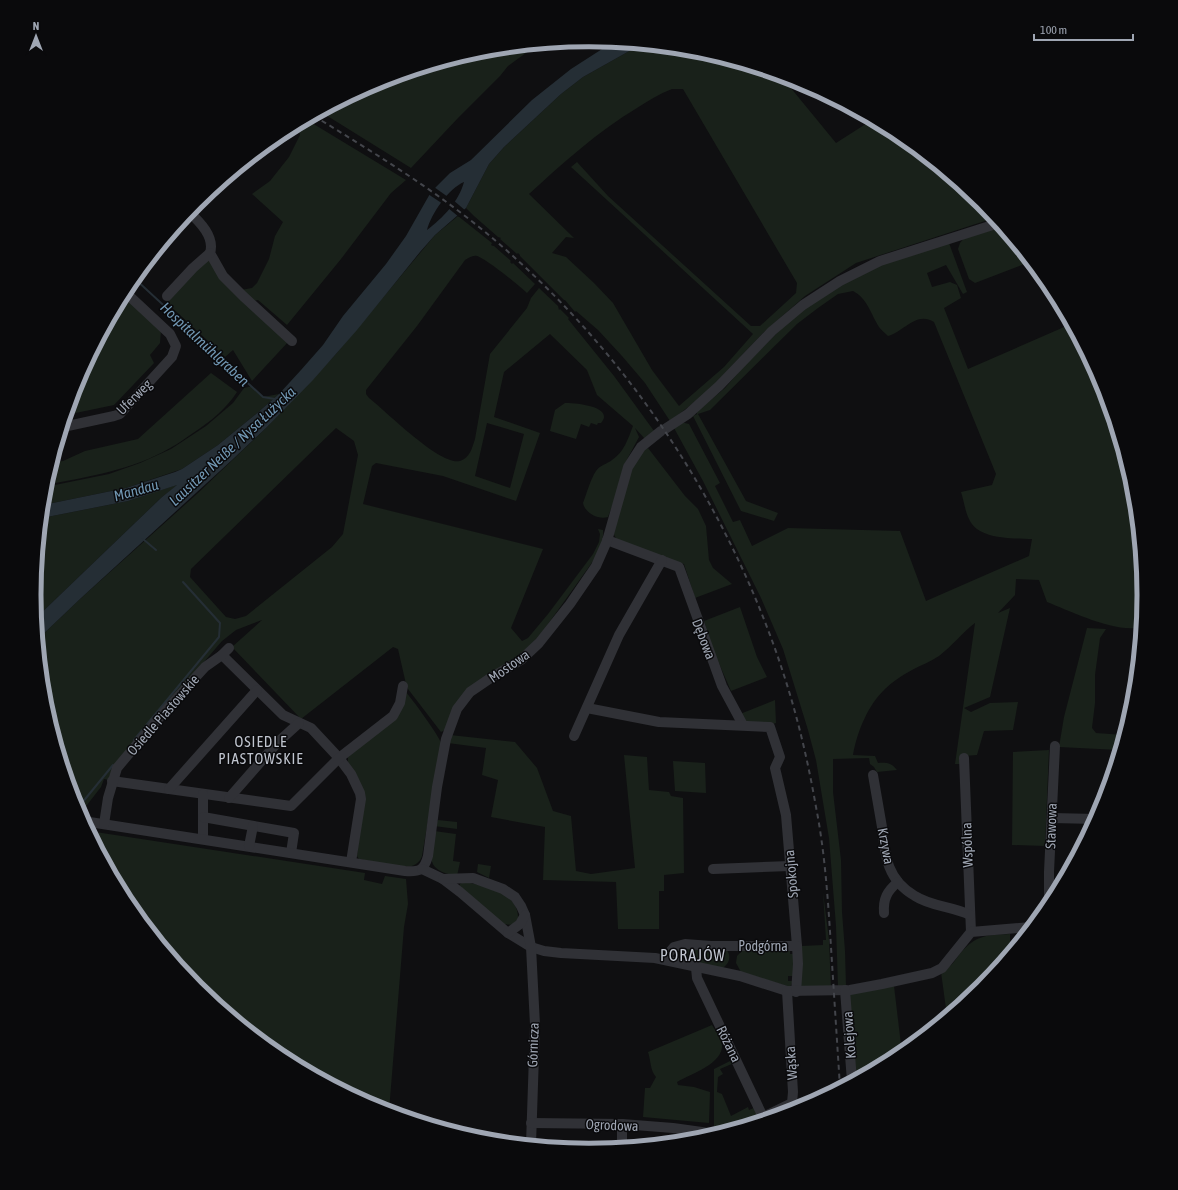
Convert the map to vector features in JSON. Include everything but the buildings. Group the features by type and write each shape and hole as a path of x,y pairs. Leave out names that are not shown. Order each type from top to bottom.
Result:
{"street":[{"path":"194,216 206,230 211,248 210,253 223,276 292,341"},
{"name":"Mostowa","path":"422,869 425,866 428,856 437,787 446,739 457,709 470,692 521,660 539,643 570,604 596,566 607,540 628,467 641,448 661,432 688,414 719,386 777,326 803,305 840,281 880,261 992,225"},
{"path":"167,296 193,268 210,253"},
{"name":"Uferweg","path":"68,426 120,414 172,357 176,346 170,334 130,296"},
{"name":"Dębowa","path":"607,540 679,567 722,686 743,725"},
{"path":"574,736 619,635 662,560"},
{"name":"Osiedle Piastowskie","path":"104,824 108,798 117,768 164,712 206,667 225,652 257,690 283,715 311,728 339,758 351,774 360,793 361,806 351,862"},
{"path":"112,781 291,806 339,758 393,716 400,703 403,686"},
{"path":"168,789 257,690"},
{"path":"587,708 659,722 706,725 743,725"},
{"path":"229,798 278,742 299,723"},
{"name":"Spokojna","path":"743,725 770,727 780,757 775,768 786,815 798,964 791,992"},
{"name":"Stawowa","path":"1049,892 1055,746"},
{"name":"Wspólna","path":"964,758 971,932"},
{"name":"Krzywa","path":"873,775 888,866 898,882 914,896 942,907 960,910 970,915"},
{"path":"203,794 203,839"},
{"path":"203,817 294,833 291,853"},
{"path":"1052,818 1089,819"},
{"path":"91,822 405,871 413,872 422,869 443,879 508,933 531,946 544,951 644,957 666,960 696,968 740,976 791,992 845,990 882,984 932,972 942,968 971,932 1025,927"},
{"path":"249,846 253,826"},
{"path":"713,869 790,866"},
{"name":"Górnicza","path":"443,879 473,878 502,888 516,898 525,915 531,946 535,1025 531,1140"},
{"path":"884,913 886,896 890,889 898,882"},
{"path":"508,933 520,924 525,915"},
{"name":"Podgórna","path":"666,960 670,950 679,944 711,946 797,946"},
{"name":"Różana","path":"696,968 697,978 762,1115"},
{"name":"Kolejowa","path":"845,990 852,1076"},
{"name":"Wąska","path":"788,1105 792,1103 793,1092 791,992"},
{"name":"Ogrodowa","path":"531,1123 622,1124 673,1128 697,1132"},
{"path":"622,1124 622,1142"}],"shaded area":[{"path":"633,49 696,58 765,76 788,85 836,143 868,123 923,160 950,183 988,220 856,263 805,296 762,334 705,394 670,421 645,383 598,330 576,311 575,312 518,253 517,254 466,208 489,164 504,147 561,94 583,77","holes":["672,89 683,89 797,283 796,293 760,326 751,326 608,196 577,162 571,167 753,334 724,367 679,406 652,370 613,303 566,257 552,253 566,237 574,238 529,194 581,148 622,117 663,93"]},
{"path":"529,51 508,66 411,168 325,115 379,89 413,76 482,58"},
{"path":"311,122 406,180 391,193 341,259 287,325 258,300 252,301 241,290 252,288 257,283 269,259 275,236 283,222 252,194 270,181 289,157 300,135 299,130"},
{"path":"458,216 492,243 491,245 511,261 510,262 512,264 513,263 535,284 527,293 481,258 474,256 465,260 417,326 366,390 366,394 369,398 427,447 451,460 463,460 470,452 475,439 490,354 527,308 531,298 539,288 558,306 559,310 560,309 569,318 568,319 614,376 654,431 645,439 635,428 639,437 624,465 608,517 596,517 589,513 584,507 583,503 590,482 599,467 612,460 620,453 633,426 597,395 587,370 550,334 504,372 494,417 540,433 516,501 443,476 376,463 372,466 363,504 543,549 511,628 522,641 528,638 548,614 593,554 599,542 600,534 598,529 603,530 603,537 596,557 543,631 528,648 490,675 445,730 441,732 408,689 398,649 393,647 301,719 232,647 262,620 236,630 222,641 173,698 109,780 104,779 101,787 85,808 70,771 60,737 52,702 42,635 198,493 267,427 335,355 435,235","holes":["487,423 524,434 510,488 475,476","336,428 354,441 358,455 343,534 332,547 246,616 235,619 226,617 190,577 191,569"]},
{"path":"995,228 1026,264 975,283 969,279 958,249 960,243 965,237"},
{"path":"949,243 967,292 963,294 946,265 927,273 932,287 950,282 957,285 961,298 944,308 968,369 1066,326 1095,385 1108,419 1118,453 1132,523 1136,559 1136,627 1107,625 1081,616 1047,602 1039,580 1016,579 1015,595 998,613 1010,608 990,697 964,708 971,712 990,703 1018,702 1013,730 984,731 977,755 963,756 961,764 955,764 975,623 939,656 901,676 879,695 868,711 860,728 853,755 875,756 878,763 889,764 897,770 877,772 870,764 869,758 833,759 833,792 841,860 846,986 838,987 836,926 829,838 816,760 808,730 783,649 761,598 703,481 674,428 681,422 689,424 720,483 715,486 733,522 740,520 752,546 788,528 900,531 926,601 1029,556 1032,539 1006,538 988,534 973,526 969,519 961,492 992,485 996,474 934,322 928,319 916,320 894,334 888,336 879,327 862,298 853,291 838,294 797,324 710,410 698,414 746,501 778,513 774,521 741,511 693,416 725,388 745,365 795,315 841,284 881,265"},
{"path":"209,256 289,341 252,381 233,350 225,357 166,302"},
{"path":"128,299 161,330 160,343 150,355 154,363 114,405 72,414 83,385 98,353 114,321"},
{"path":"211,373 237,392 228,404 206,424 179,443 156,456 109,472 53,483 58,462 85,451 138,439"},
{"path":"252,386 263,397 279,394 218,445 182,469 126,488 49,504 53,485 109,474 140,463 171,449 206,426 233,403 244,388"},
{"path":"565,403 581,404 595,408 600,410 604,418 601,423 598,423 597,425 591,423 589,427 581,424 576,439 550,431 555,410"},
{"path":"648,448 685,496 698,509 706,526 709,560 713,568 732,584 695,598 684,564 660,557 617,540 613,533 631,469 642,451"},
{"path":"179,484 162,497 41,613 42,559 47,517 128,501"},
{"path":"740,607 757,657 767,677 731,691 714,652 704,621"},
{"path":"1087,628 1106,629 1100,638 1095,675 1095,703 1092,728 1096,733 1119,735 1114,750 1059,747 1064,717"},
{"path":"405,691 430,725 441,743 422,856 416,864 405,867 359,859 357,856 361,816 348,757 398,715"},
{"path":"775,700 776,723 770,725 744,723 740,714"},
{"path":"450,735 515,742 537,768 553,811 571,816 576,871 591,874 635,868 624,755 647,757 649,790 669,792 671,796 683,798 684,873 664,875 664,891 659,891 659,929 618,929 616,882 543,880 545,827 491,817 498,780 482,775 486,748 448,743"},
{"path":"1049,750 1045,846 1012,845 1013,752"},
{"path":"673,761 705,763 706,793 675,791"},
{"path":"438,820 457,822 457,829 434,826"},
{"path":"434,831 456,834 453,861 460,862 457,876 439,870 434,866 431,856"},
{"path":"96,832 365,873 364,880 382,884 385,876 406,879 408,904 404,927 389,1105 315,1070 255,1030 228,1007 177,956 154,929 114,869"},
{"path":"478,864 491,866 489,878 477,872"},
{"path":"463,882 481,885 499,891 507,896 517,909 518,919 512,925 502,924 460,886"},
{"path":"823,892 829,940 831,988 799,986 801,946 823,945 823,940 826,940"},
{"path":"1010,934 1010,945 976,982 946,1010 941,972 949,967 970,943 982,937"},
{"path":"682,949 727,950 729,959 723,968 684,960"},
{"path":"790,949 790,954 796,954 794,976 788,976 788,981 793,981 790,987 741,972 736,963 737,956 743,950"},
{"path":"894,986 901,1045 856,1074 848,994"},
{"path":"712,1025 722,1044 718,1057 705,1068 677,1082 678,1085 694,1087 710,1092 709,1123 643,1117 645,1088 650,1088 656,1077 648,1052"},
{"path":"732,1060 734,1063 720,1069 723,1074 718,1077 717,1092 722,1094 731,1116 748,1107 749,1110 756,1107 759,1116 714,1128 714,1069"}],"water":[{"path":"605,47 633,49 583,77 561,94 504,147 489,164 466,208 435,235 357,330 313,380 232,460 42,635 41,613 162,497 177,485 128,501 47,517 49,504 126,488 182,469 218,445 256,414 279,394 323,345 343,316 386,264 406,236 431,192 450,173 471,160 532,100 571,69","holes":["464,182 450,209 427,230 432,217 441,202 452,190"]}],"pier":[{"path":"434,187 448,197 443,204 428,194"},
{"path":"453,200 466,211 459,217 448,208"}],"waterway":[{"name":"Hospitalmühlgraben","path":"139,283 263,397 275,399"},
{"path":"143,539 156,550"},
{"path":"134,740 219,637 220,623 183,582"},
{"path":"82,803 113,765"}],"railway":[{"path":"318,118 378,155 439,197 479,227 532,273 581,324 626,378 667,435 704,495 737,557 765,622 788,688 804,747 819,824 824,859 829,912 840,1082"}],"district":[{"name":"OSIEDLE PIASTOWSKIE","path":"261,750"},
{"name":"PORAJÓW","path":"693,955"}],"water label":[{"name":"Lausitzer Neiße / Nysa Łużycka","path":"232,446"},
{"name":"Mandau","path":"136,490"}]}
